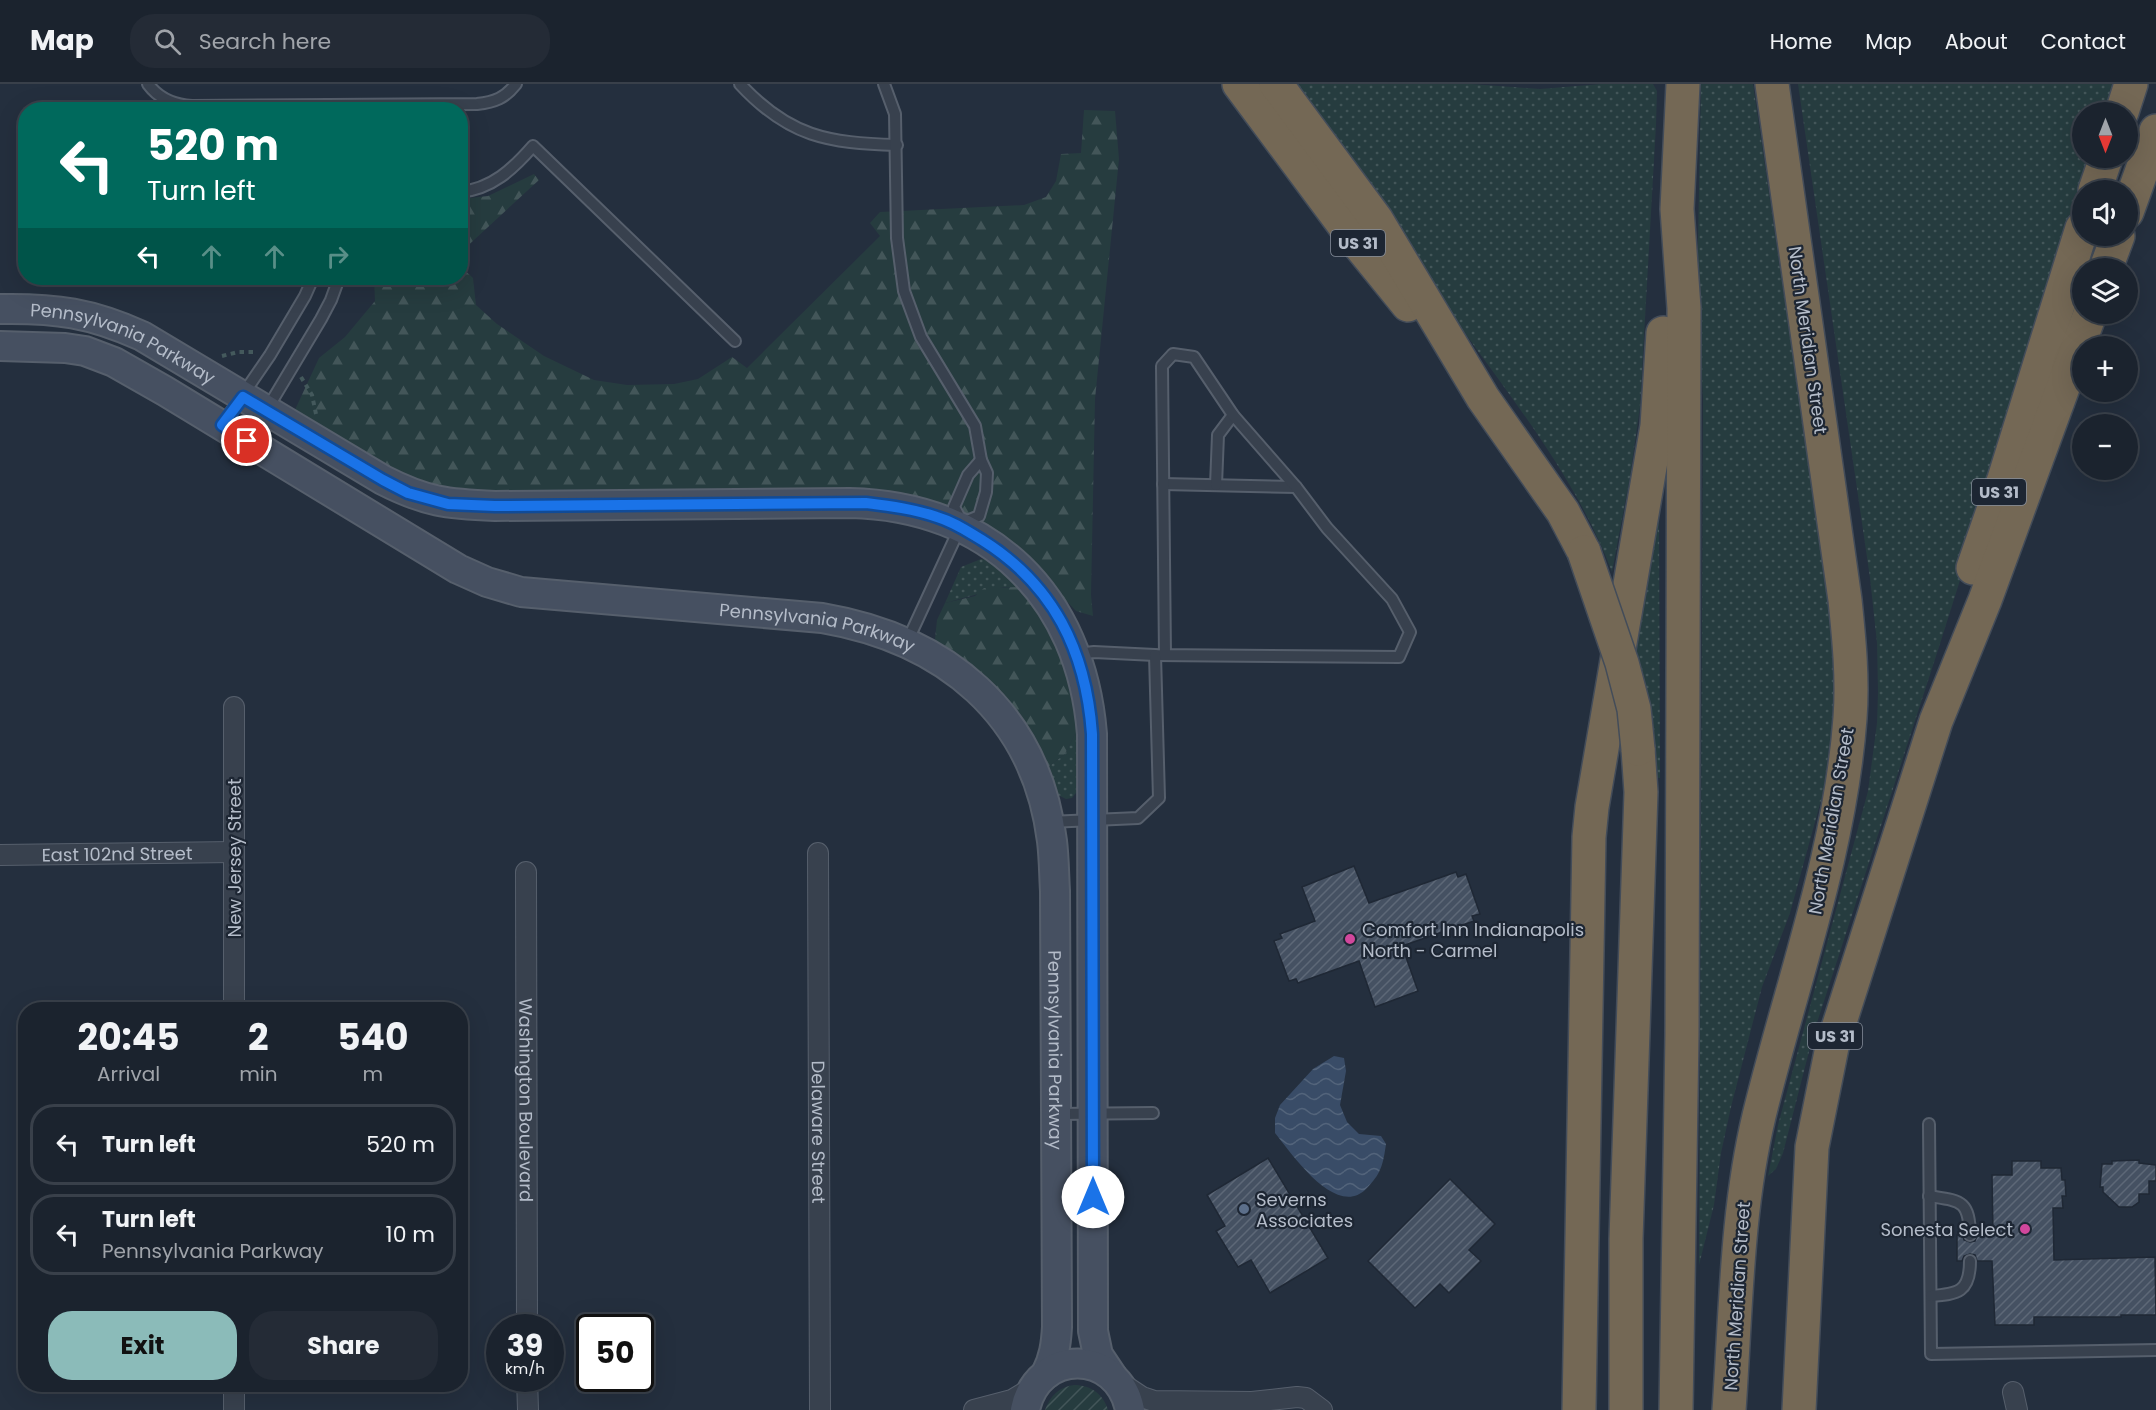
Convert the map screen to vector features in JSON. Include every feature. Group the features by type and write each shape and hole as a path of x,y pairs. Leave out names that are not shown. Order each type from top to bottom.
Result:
{"highway":[{"name":"US 31","path":"1239,84 1352,236 1483,398 1563,512 1584,552 1622,663 1634,709 1641,792 1626,1239 1626,1410"},
{"path":"1276,84 1376,219 1483,398"},
{"path":"1579,1410 1589,837 1657,426 1666,295 1677,209 1683,84"},
{"name":"North Meridian Street","path":"1729,1410 1737,1263 1747,1177 1759,1117 1822,884 1844,774 1850,717 1850,657 1845,600 1772,84"},
{"path":"2125,102 2131,84"},
{"path":"2138,181 2156,131"},
{"path":"1676,1410 1682,1034 1684,320 1677,209"},
{"name":"US 31","path":"1800,1410 1812,1147 1832,1047 1936,721 1965,591 2004,479 2076,246"},
{"path":"1936,721 1985,600 2086,324"},
{"path":"1611,1410 1626,1239"},
{"path":"1733,1354 1735,1410"}],"main road":[{"name":"Pennsylvania Parkway","path":"0,309 66,311 112,323 142,336 391,485 430,501 448,504 516,506 866,503 920,512 961,525 1007,558 1039,588 1058,615 1077,654 1091,713 1093,1331 1098,1355 1124,1390 1130,1410"},
{"name":"Pennsylvania Parkway","path":"0,346 65,348 85,351 129,369 458,569 505,588 521,592 822,618 859,625 925,651 968,680 1001,715 1018,739 1031,766 1041,792 1054,861 1056,1347 1053,1360 1034,1391"},
{"path":"1034,1391 1054,1368 1074,1363 1094,1366 1114,1378"}],"street":[{"name":"New Jersey Street","path":"234,707 234,1002"},
{"name":"East 102nd Street","path":"0,855 234,852"},
{"name":"Delaware Street","path":"818,853 820,1410"},
{"name":"Washington Boulevard","path":"526,872 527,1314"},
{"path":"1114,1378 1142,1397 1154,1401 1252,1402 1297,1397 1306,1398 1322,1410"},
{"path":"974,1410 1034,1391"},
{"path":"234,1392 234,1410"},
{"path":"527,1392 528,1410"}],"lane":[{"path":"148,84 158,95 169,102"},
{"path":"468,104 491,103 502,98 516,84"},
{"path":"740,84 766,109 796,129 846,143 897,145"},
{"path":"885,84 895,114 899,258 908,306 928,348 975,426 981,459 987,473 986,492 979,516 961,525 907,642"},
{"path":"468,191 476,190 500,178 533,146 735,341"},
{"path":"247,441 255,404 310,285"},
{"path":"222,425 255,404 321,319 336,285"},
{"path":"1048,822 1138,818 1159,798 1160,655 1163,484 1162,366 1173,354 1194,357 1233,415 1296,487 1327,528 1392,599 1410,632 1399,657 1160,655 1094,652 1077,654"},
{"path":"1216,485 1218,435 1233,415"},
{"path":"961,525 954,507 968,475 981,459"},
{"path":"1163,484 1296,487"},
{"path":"1056,1114 1153,1113"},
{"path":"1929,1125 1931,1354 2156,1350"},
{"path":"1929,1196 1955,1200 1963,1205 1969,1217 1970,1235"},
{"path":"1931,1296 1951,1294 1963,1289 1968,1280 1970,1261"}],"path":[{"path":"297,372 312,395 316,424"}],"green space":[{"path":"1296,84 1471,84 1540,89 1601,84 1653,84 1657,91 1656,125 1640,407 1630,477 1612,572 1582,507 1545,446 1420,268"},
{"path":"1701,84 1753,84 1829,602 1834,671 1834,713 1823,793 1790,913 1762,987 1731,1107 1721,1153 1714,1205 1699,1265 1703,400 1697,293"},
{"path":"1798,84 2117,84 2111,102 2072,102 2072,168 2090,168 2086,180 2072,180 2072,225 1939,647 1814,1032 1783,1153 1776,1169 1768,1176 1778,1125 1868,791 1877,723 1878,692 1877,643 1870,578"},
{"path":"1084,110 1115,111 1119,159 1095,399 1091,595 1093,616 1076,611 1006,538 903,496 845,492 582,490 463,496 445,494 374,460 294,412 319,358 345,337 375,301 374,285 468,285 468,273 473,278 476,305 497,324 544,356 594,380 627,385 674,384 698,379 732,357 747,368 880,236 870,223 880,212 1024,205 1046,197 1056,181 1061,154 1081,153"},
{"path":"534,174 539,180 468,246 468,198 488,196"},
{"path":"1659,509 1660,778 1656,778 1650,711 1633,635"},
{"path":"981,559 992,560 1021,587 1004,587 945,603 961,567"},
{"path":"1021,587 1060,646 1080,724 1065,754 1044,770 1023,725 1010,704 993,686 955,659 935,639 937,620 945,603 975,596 984,588"},
{"path":"1080,724 1079,789 1072,798 1066,799 1052,792 1044,770 1065,754"},
{"path":"1074,1385 1096,1392 1103,1399 1108,1410 1045,1410 1056,1393"}],"water":[{"path":"1334,1056 1344,1058 1346,1071 1340,1105 1347,1122 1359,1134 1381,1136 1386,1144 1382,1164 1375,1179 1366,1189 1354,1196 1342,1196 1316,1180 1303,1168 1275,1133 1275,1118 1280,1105 1313,1069"}],"building":[{"name":"Comfort Inn Indianapolis North - Carmel","path":"1354,866 1369,903 1456,872 1458,877 1466,874 1480,914 1472,916 1474,921 1402,946 1418,991 1375,1007 1359,961 1298,983 1296,979 1289,981 1274,941 1282,938 1280,934 1315,921 1302,887"},
{"path":"1268,1158 1328,1258 1270,1293 1251,1260 1238,1267 1216,1231 1225,1226 1207,1195"},
{"path":"2139,1160 2139,1163 2156,1165 2156,1181 2149,1181 2149,1194 2139,1194 2139,1202 2132,1207 2119,1207 2103,1192 2103,1187 2100,1187 2102,1164 2112,1164 2112,1161"},
{"name":"Sonesta Select","path":"2012,1161 2041,1161 2041,1168 2061,1168 2062,1180 2065,1180 2066,1196 2062,1196 2063,1208 2053,1208 2054,1260 2155,1257 2156,1315 2034,1317 2034,1325 1995,1325 1992,1261 1977,1261 1975,1255 1970,1254 1964,1256 1962,1261 1957,1261 1957,1235 1963,1235 1964,1240 1970,1242 1975,1241 1977,1235 1993,1235 1992,1175 2012,1175"},
{"path":"1450,1179 1495,1224 1469,1250 1481,1261 1449,1293 1440,1284 1415,1308 1368,1261"}],"place":[{"name":"Comfort Inn Indianapolis North - Carmel","path":"1350,939"},
{"name":"Severns Associates","path":"1244,1209"},
{"name":"Sonesta Select","path":"2025,1229"}],"route":[{"path":"247,441 222,425 243,397 383,480 430,501 495,506 866,503 920,512 961,526 1014,563 1039,588 1070,637 1084,678 1091,713 1093,1197"}]}
